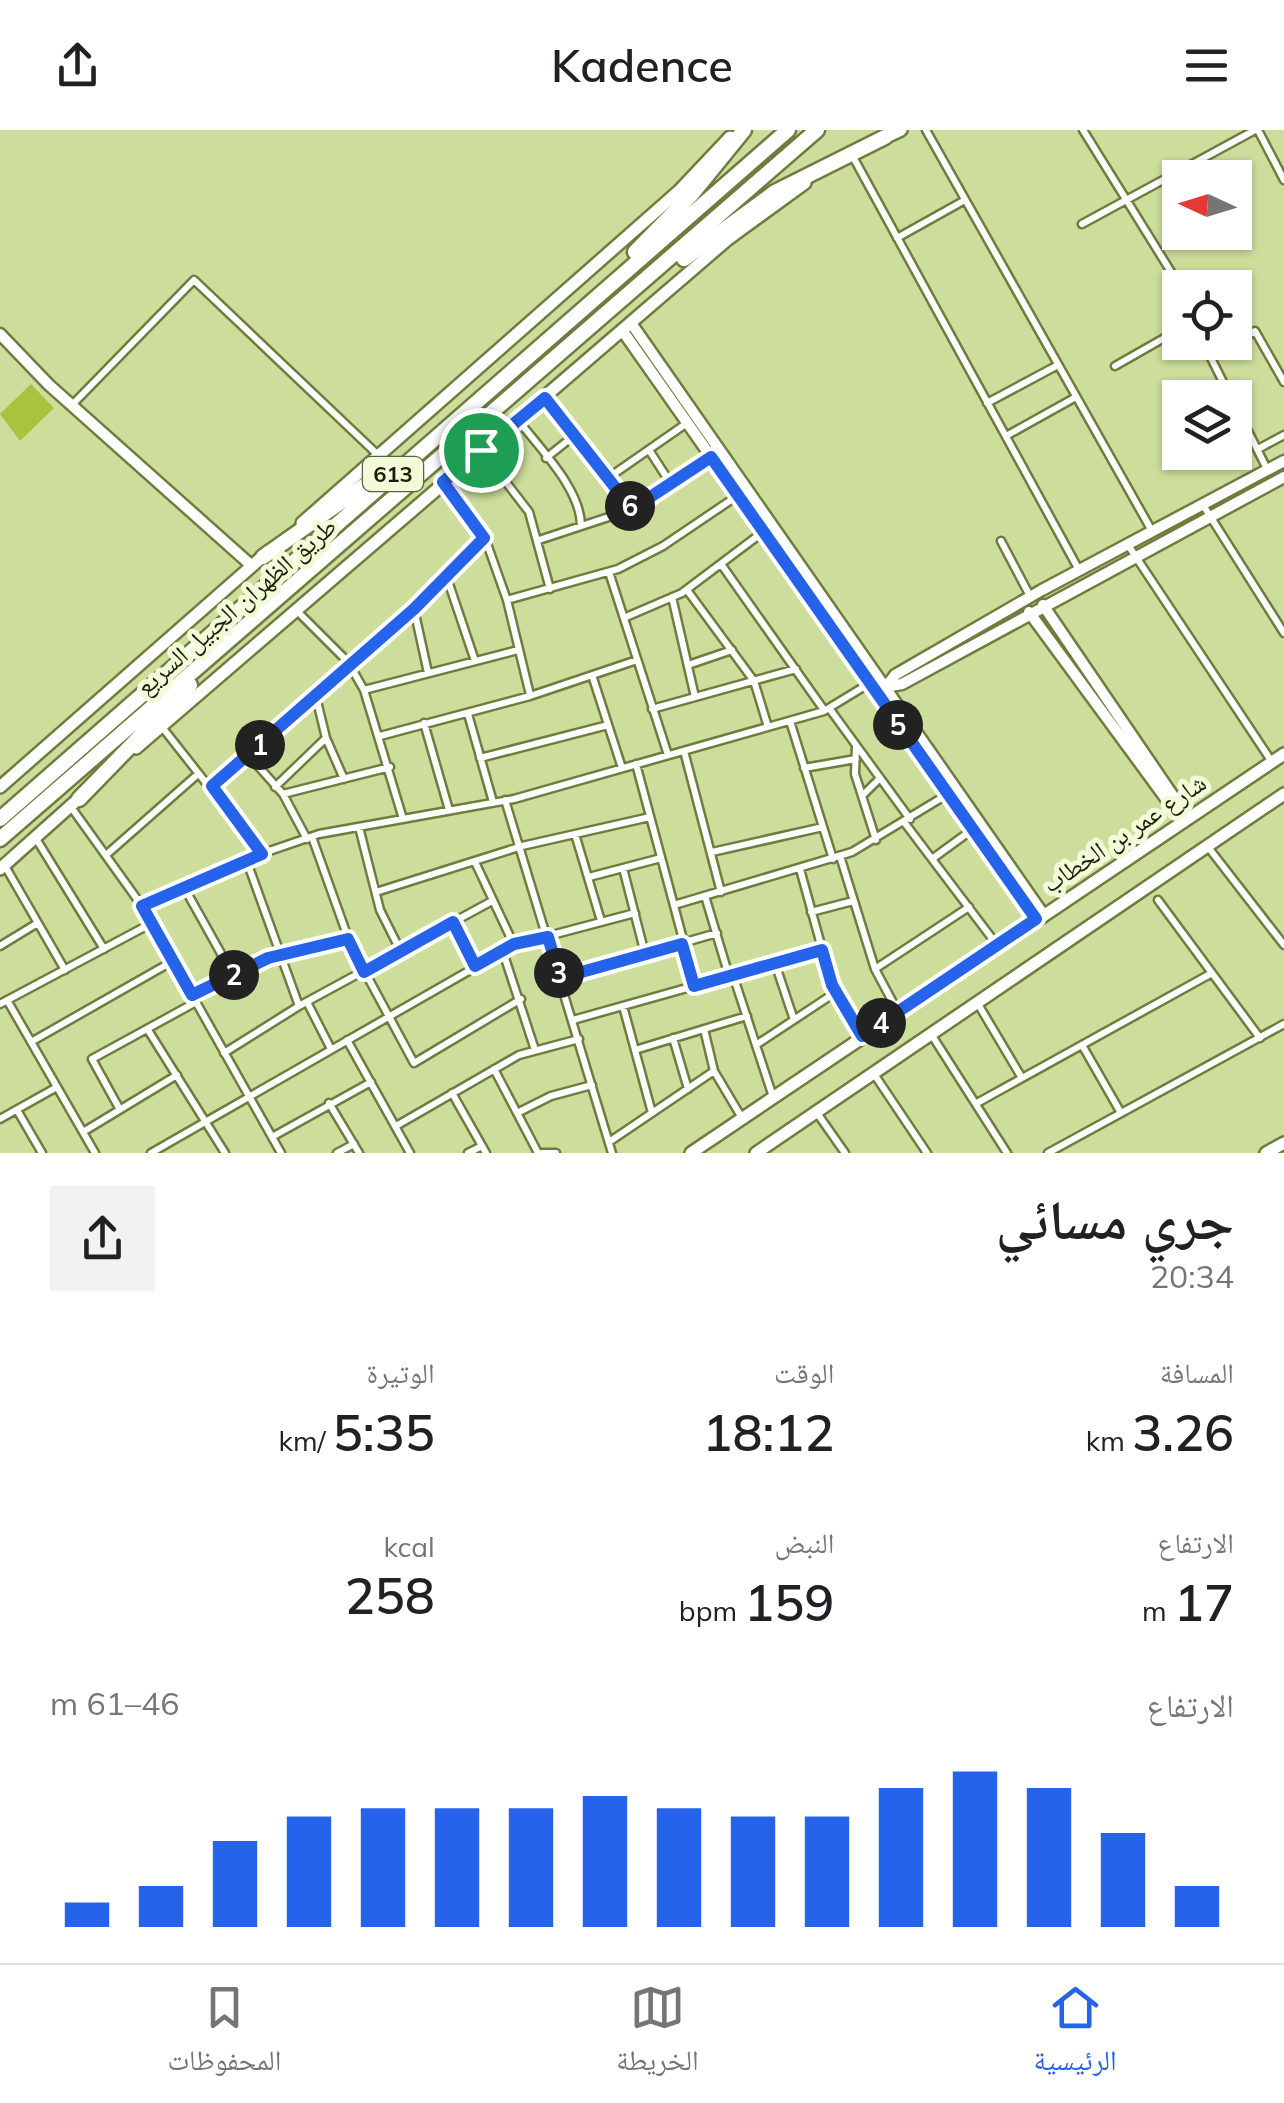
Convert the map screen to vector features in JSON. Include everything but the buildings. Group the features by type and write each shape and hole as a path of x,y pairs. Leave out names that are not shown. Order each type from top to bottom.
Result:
{"highway":[{"path":"588,302 692,194 740,130"},
{"name":"طريق الظهران الجبيل السريع","path":"0,819 788,130"},
{"name":"طريق الظهران الجبيل السريع","path":"0,840 817,130"},
{"path":"572,345 774,192 885,137"},
{"path":"257,562 447,427"},
{"path":"74,802 257,617"}],"main road":[{"name":"613","path":"0,787 679,191 740,130"},
{"path":"2,867 443,482 762,214 852,155 901,130"},
{"name":"شارع عمر بن الخطاب","path":"690,1153 1284,754"},
{"path":"756,1153 1284,794"},
{"path":"1266,1153 1284,1143"}],"street":[{"path":"718,130 726,142"},
{"path":"926,130 1152,531"},
{"path":"1083,130 1170,270"},
{"path":"1082,224 1256,130 1284,180"},
{"path":"852,155 1078,570"},
{"path":"897,238 966,200"},
{"path":"72,406 194,280 379,456"},
{"path":"626,327 886,687 1040,917"},
{"path":"1252,333 1255,331 1284,382"},
{"path":"0,334 72,406 257,562"},
{"path":"1115,366 1162,339"},
{"path":"987,403 1058,365"},
{"path":"1006,436 1076,397"},
{"path":"545,398 632,509"},
{"path":"677,400 687,423 867,683 1040,917"},
{"path":"518,420 581,515 581,526"},
{"path":"608,478 687,423"},
{"path":"546,458 576,434"},
{"path":"1258,449 1284,435"},
{"path":"1252,438 1268,470"},
{"path":"481,450 529,512 550,589"},
{"path":"649,450 672,484"},
{"path":"539,540 632,509 711,457"},
{"path":"886,687 895,675 1030,596 1284,461"},
{"path":"142,906 246,859 309,838 506,800 827,710 867,683 886,687 902,684 1284,477"},
{"path":"443,482 484,538 506,600 530,696"},
{"path":"506,600 609,572 663,546 738,496"},
{"path":"1202,504 1282,627"},
{"path":"626,617 687,590 764,532"},
{"path":"212,786 348,662 414,609 484,538"},
{"path":"1002,541 1030,596"},
{"path":"1127,544 1272,762"},
{"path":"722,564 997,945"},
{"path":"609,572 668,755"},
{"path":"446,575 474,661"},
{"path":"687,590 754,681 768,727"},
{"path":"672,598 696,697"},
{"path":"1042,605 1188,818"},
{"path":"414,609 428,673"},
{"path":"297,611 348,662 364,690 403,819"},
{"path":"1029,612 1178,815 1188,818"},
{"path":"364,690 518,650"},
{"path":"688,665 732,650"},
{"path":"380,736 530,696 637,660"},
{"path":"652,709 796,669"},
{"path":"592,675 622,768"},
{"path":"315,692 326,738 344,779"},
{"path":"468,714 493,802"},
{"path":"790,721 823,828 854,900 875,969 898,1012"},
{"path":"424,723 448,810"},
{"path":"480,758 608,724"},
{"path":"162,726 262,854"},
{"path":"274,787 326,738"},
{"path":"856,745 862,796 876,840"},
{"path":"684,750 720,892"},
{"path":"248,756 283,794 309,838 348,939 414,1063 521,999"},
{"path":"804,768 856,759"},
{"path":"636,764 694,986"},
{"path":"283,794 390,767"},
{"path":"106,854 198,774"},
{"path":"862,796 880,778"},
{"path":"674,906 837,857 876,840 948,794"},
{"path":"506,800 612,1153"},
{"path":"74,802 142,906 282,1153"},
{"path":"376,892 522,846 650,818"},
{"path":"358,826 376,892 400,950"},
{"path":"712,852 823,828"},
{"path":"932,859 972,829"},
{"path":"574,834 601,921"},
{"path":"35,836 104,948"},
{"path":"1207,846 1284,945"},
{"path":"589,877 661,858"},
{"path":"246,859 299,1006"},
{"path":"475,862 514,944"},
{"path":"2,867 65,970"},
{"path":"623,868 645,954"},
{"path":"800,869 836,992 862,1036"},
{"path":"185,889 233,975"},
{"path":"705,896 773,1097"},
{"path":"812,912 854,900"},
{"path":"1158,900 1260,1038"},
{"path":"224,1052 299,1006 492,901"},
{"path":"875,969 969,907"},
{"path":"151,1153 514,944 635,913"},
{"path":"453,922 475,966"},
{"path":"0,946 36,924"},
{"path":"95,1153 4,1002 152,924"},
{"path":"560,978 716,933"},
{"path":"118,1108 92,1058 148,1030 233,975 280,956 348,939"},
{"path":"573,1020 822,950"},
{"path":"503,952 535,1050"},
{"path":"31,1042 173,961"},
{"path":"775,963 794,1020"},
{"path":"977,1103 1212,974"},
{"path":"756,1045 836,992"},
{"path":"308,1002 332,1049"},
{"path":"977,1003 1022,1078"},
{"path":"622,1006 652,1113"},
{"path":"635,1050 747,1016"},
{"path":"1052,1152 1284,1024"},
{"path":"704,1029 714,1071 742,1118"},
{"path":"148,1030 225,1153"},
{"path":"930,1033 1006,1153"},
{"path":"673,1038 688,1088"},
{"path":"396,1126 494,1069 535,1050 579,1039"},
{"path":"347,1040 410,1153"},
{"path":"1082,1045 1121,1113"},
{"path":"494,1069 540,1153 556,1153"},
{"path":"609,1142 714,1071"},
{"path":"874,1074 927,1153"},
{"path":"83,1132 176,1075"},
{"path":"272,1137 371,1082"},
{"path":"517,1113 551,1096 592,1084"},
{"path":"0,1119 57,1087"},
{"path":"452,1094 484,1149 468,1153"},
{"path":"329,1103 359,1153"},
{"path":"17,1110 42,1153"},
{"path":"816,1112 845,1153"},
{"path":"337,1153 354,1144"}],"green space":[{"path":"31,384 54,408 20,441 0,414"}],"route":[{"path":"545,398 632,509 711,457 1036,919 862,1036 832,985 822,950 694,986 682,944 560,978 548,937 514,944 475,966 453,922 364,972 348,939 268,958 192,995 142,906 262,854 212,786 348,662 414,609 484,538 443,482 481,450 545,398"}]}
